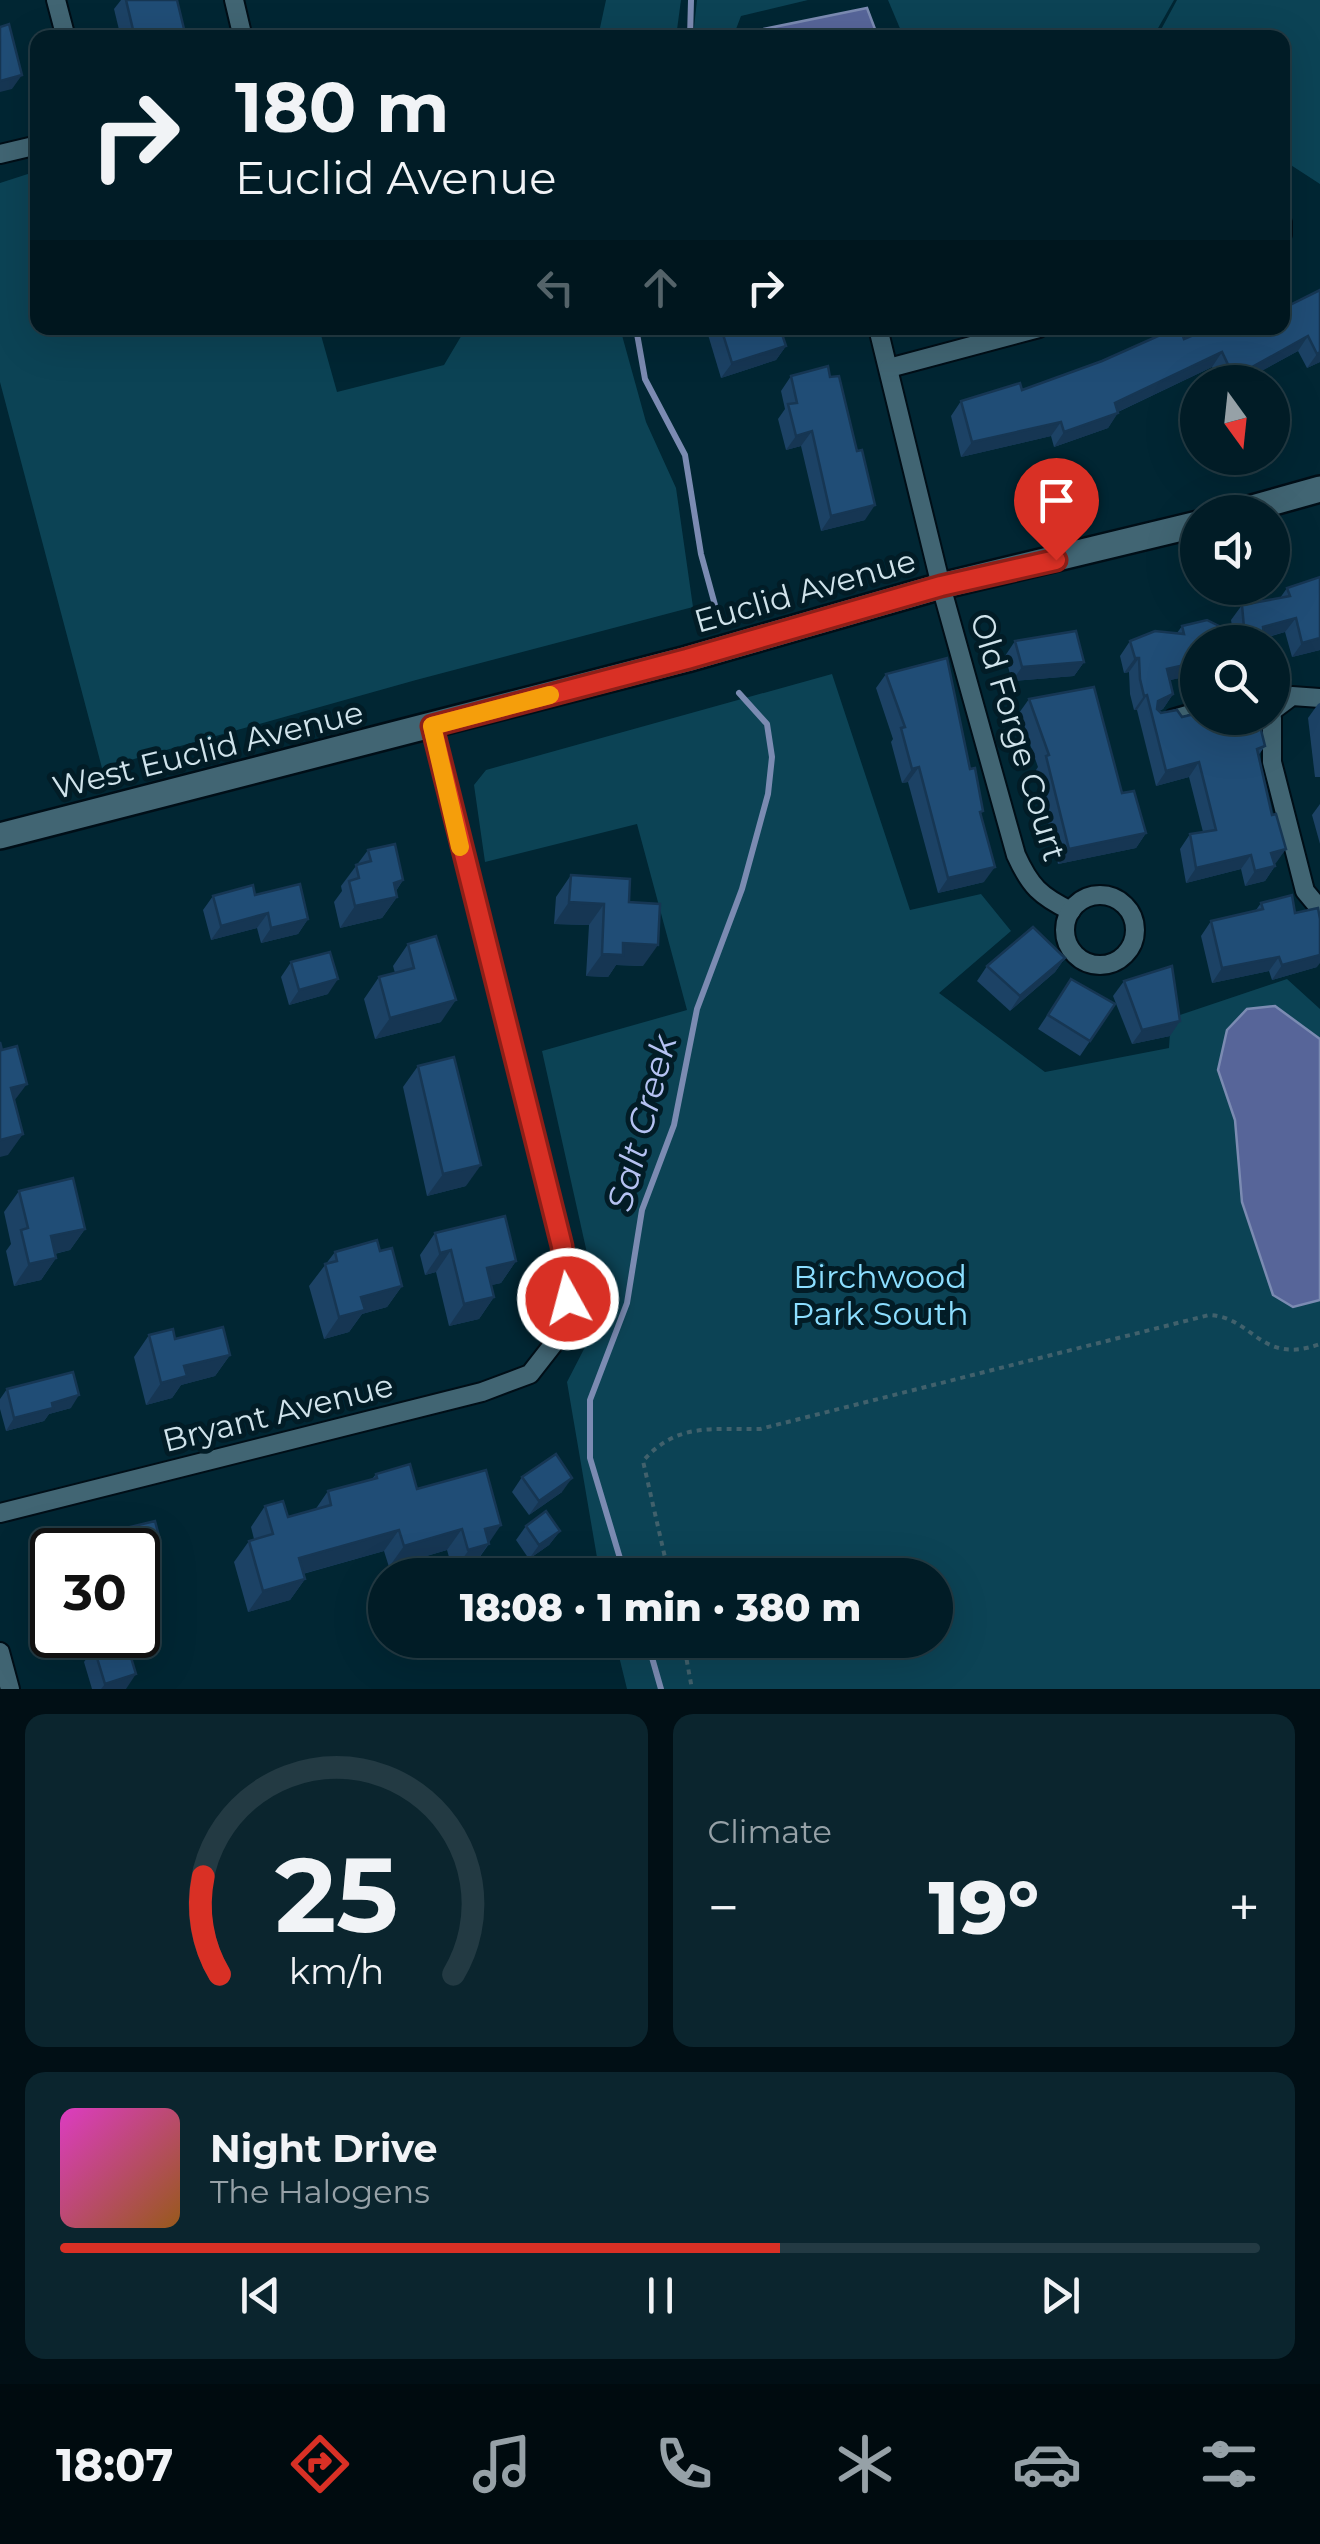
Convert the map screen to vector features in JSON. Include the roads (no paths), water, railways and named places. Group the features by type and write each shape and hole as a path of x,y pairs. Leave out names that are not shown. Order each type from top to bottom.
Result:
{"main road":[{"path":"1290,497 1320,489"},
{"name":"Euclid Avenue","path":"432,726 687,659 941,586 1180,528"},
{"name":"West Euclid Avenue","path":"0,836 432,726"}],"street":[{"path":"56,0 64,30"},
{"path":"234,0 241,30"},
{"path":"0,154 30,147"},
{"name":"Old Forge Court","path":"880,335 941,586 1016,855 1027,880 1047,899 1071,911"},
{"path":"889,368 1013,335"},
{"path":"1290,698 1320,698"},
{"name":"Bryant Avenue","path":"0,1513 482,1392 530,1374 554,1342 568,1299 562,1246 432,726"},
{"path":"1273,735 1272,762 1304,891 1320,908"},
{"name":"Old Forge Court","path":"1090,896 1113,897 1131,913 1135,936 1131,947 1114,962 1092,964 1082,960 1073,952 1065,932 1071,911 1090,896"},
{"path":"0,1652 10,1689"}],"lane":[{"path":"1154,720 1180,712"}],"water":[{"path":"867,8 875,30 759,30"},
{"path":"1275,1006 1320,1039 1320,1300 1293,1307 1273,1295 1242,1202 1235,1120 1218,1070 1227,1030 1247,1009"}],"waterway":[{"name":"Salt Creek","path":"690,30 691,0"},
{"name":"Salt Creek","path":"637,335 645,379 685,455 701,554 718,616"},
{"name":"Salt Creek","path":"620,1558 590,1458 590,1400 627,1303 642,1210 674,1125 697,1009 742,889 768,794 772,757 767,724 739,693"},
{"name":"Salt Creek","path":"652,1658 661,1689"}],"park label":[{"name":"Birchwood Park South","path":"880,1296"}]}
